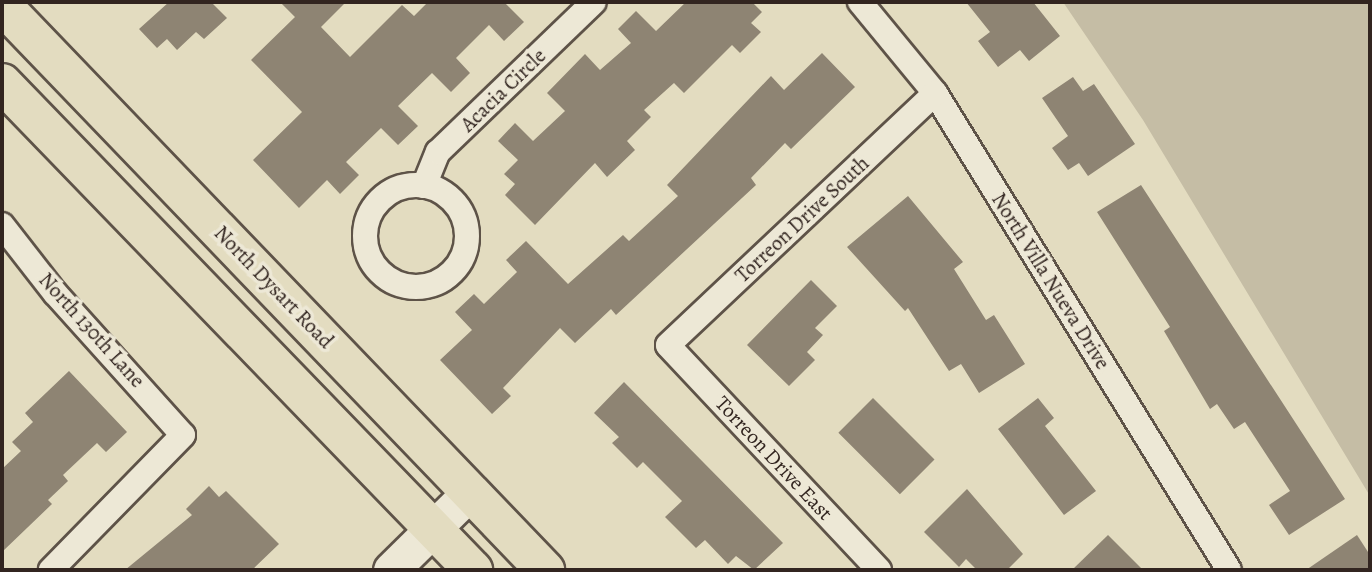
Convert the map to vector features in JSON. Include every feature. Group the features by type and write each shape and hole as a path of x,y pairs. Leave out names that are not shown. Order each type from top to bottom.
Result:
{"main road":[{"name":"North Dysart Road","path":"2,5 545,570"},
{"path":"2,83 473,570"}],"street":[{"name":"Acacia Circle","path":"424,186 438,152 594,2"},
{"name":"North Villa Nueva Drive","path":"860,2 935,93 1229,570"},
{"name":"Torreon Drive South","path":"668,345 935,93"},
{"path":"424,186 454,201 467,233 458,265 447,278 414,288 383,276 366,248 365,232 369,216 385,197 424,186"},
{"name":"North 130th Lane","path":"2,225 55,293 183,435 51,570"},
{"name":"Torreon Drive East","path":"668,345 880,570"},
{"path":"391,570 470,492"}],"shaded area":[{"path":"1063,2 1370,2 1370,496 1143,120"}],"building":[{"path":"169,2 211,2 227,18 204,39 196,32 177,50 167,39 157,48 139,29"},
{"path":"280,2 346,2 321,27 350,57 402,5 414,16 428,2 504,2 524,22 504,41 489,25 456,58 470,73 451,92 432,73 398,106 418,126 398,145 381,128 346,162 359,175 340,194 327,180 299,208 253,160 302,112 251,60 295,17"},
{"path":"686,2 752,2 762,12 751,23 761,32 740,53 732,45 684,93 674,83 644,110 651,117 627,141 635,150 607,177 595,163 535,225 505,195 515,184 504,174 518,160 498,141 515,123 533,141 565,111 547,93 585,54 600,70 631,43 618,29 636,11 656,31"},
{"path":"966,2 1033,2 1060,36 1029,61 1020,50 998,67 978,41 990,32"},
{"path":"822,53 855,87 791,149 785,143 751,178 756,185 616,315 611,309 575,343 560,328 503,388 511,396 492,414 440,360 472,330 455,312 474,294 484,304 517,272 506,260 526,241 568,284 623,235 629,241 678,196 667,185 771,76 784,90"},
{"path":"1073,77 1083,91 1094,84 1135,144 1088,176 1079,163 1068,170 1052,148 1068,136 1042,98"},
{"path":"1141,185 1345,499 1289,535 1269,505 1290,491 1245,422 1234,429 1217,404 1210,409 1164,331 1170,327 1097,212"},
{"path":"908,196 963,262 954,269 986,320 994,315 1025,364 979,393 961,364 949,371 908,308 905,311 847,247"},
{"path":"811,280 837,306 815,328 823,335 807,352 815,360 789,386 747,345"},
{"path":"69,371 127,432 106,452 97,443 63,475 68,481 48,500 52,504 2,552 2,469 21,451 12,442 33,422 25,413"},
{"path":"624,382 783,543 754,570 736,556 728,564 705,540 696,548 665,517 682,501 643,462 637,468 612,443 619,437 594,413"},
{"path":"873,398 935,460 900,494 838,433"},
{"path":"1038,398 1054,418 1045,426 1096,491 1064,515 998,429"},
{"path":"209,486 219,497 226,491 279,544 252,570 125,570 192,515 186,509"},
{"path":"967,489 1023,554 1007,570 977,570 966,559 959,567 924,532"},
{"path":"1108,535 1143,570 1072,570"},
{"path":"1357,535 1370,555 1370,570 1306,570"}]}
